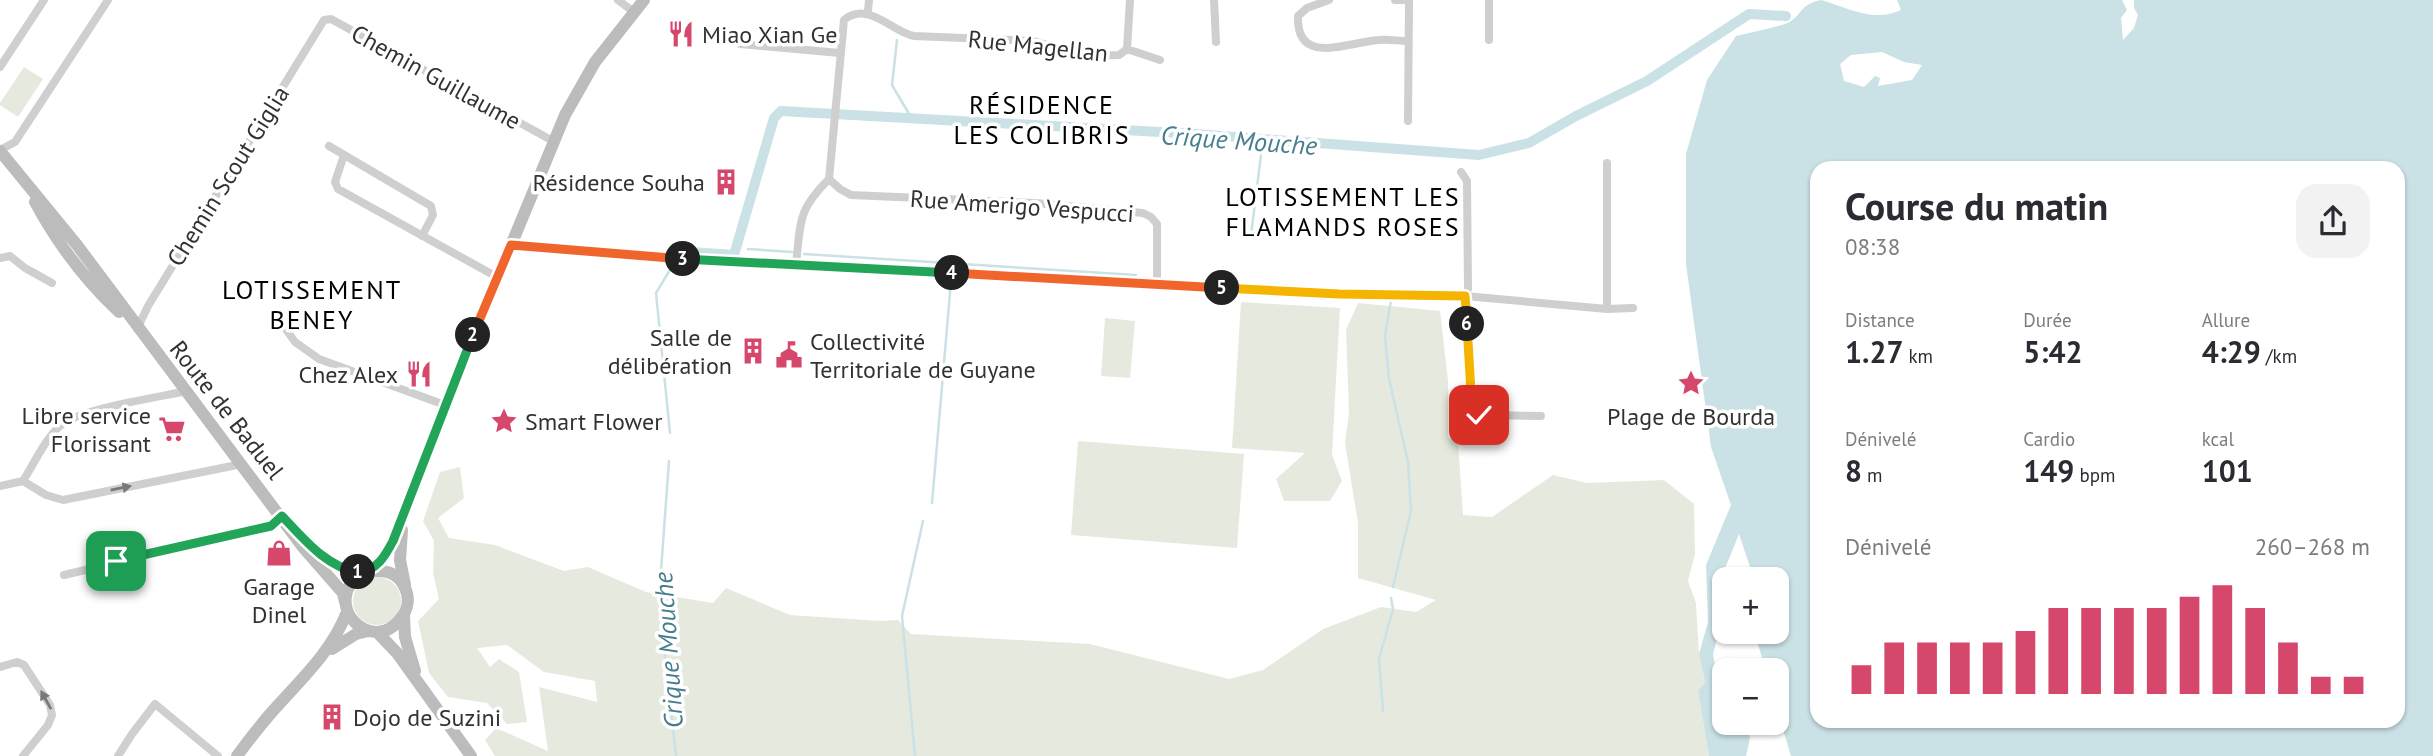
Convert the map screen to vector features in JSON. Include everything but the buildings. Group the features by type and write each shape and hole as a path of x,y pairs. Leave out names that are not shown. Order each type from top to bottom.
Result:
{"main road":[{"path":"236,756 324,655 339,632 346,607 347,588 378,564 388,550 444,405 553,141 595,62 644,0"},
{"name":"Route de Baduel","path":"0,150 63,227 302,546 343,593 346,607"},
{"path":"324,655 348,638 389,630 404,615 408,605 400,560 404,513"},
{"name":"Route de Baduel","path":"282,516 312,547 342,569 366,571"},
{"path":"366,571 389,571 405,587"},
{"path":"346,607 353,622 390,645 471,756"},
{"path":"404,615 405,637 420,685"}],"street":[{"path":"0,67 44,0"},
{"path":"0,150 15,142 108,0"},
{"path":"618,0 634,12"},
{"path":"796,264 803,210 811,197 830,178 844,20 849,14 868,10 869,0"},
{"path":"1127,49 1130,0"},
{"path":"1214,0 1216,42"},
{"path":"1328,0 1307,8 1298,16 1298,30 1307,43 1329,49 1379,40 1407,41"},
{"path":"1395,0 1403,0"},
{"path":"1408,121 1409,0"},
{"path":"1489,0 1489,40"},
{"name":"Rue Magellan","path":"868,10 883,15 905,34 914,36 1034,41 1086,56 1119,55 1127,49 1160,60"},
{"name":"Chemin Guillaume","path":"320,24 331,19 553,141"},
{"name":"Chemin Scout Giglia","path":"137,328 320,24"},
{"path":"740,44 840,53"},
{"path":"329,146 431,206 433,215 422,236"},
{"path":"344,155 335,187 497,277"},
{"path":"1607,163 1607,309"},
{"path":"1461,172 1467,181 1468,289 1465,296 1472,410 1479,415 1541,416"},
{"name":"Rue Amerigo Vespucci","path":"830,178 840,189 851,195 1035,203 1143,213 1152,217 1157,224 1157,285"},
{"path":"511,245 678,259 1339,294 1465,296 1633,309"},
{"path":"0,258 10,256 52,282"},
{"path":"277,317 295,342 319,359 444,405"},
{"path":"23,481 55,431 71,418 187,391"},
{"path":"0,486 23,481 46,495 63,500 242,464"},
{"path":"64,575 271,526 282,516"},
{"path":"0,667 17,662 24,665 52,711 51,720 23,756"},
{"path":"118,756 155,704 218,756"}],"shaded area":[{"path":"24,67 43,79 18,117 0,103"},
{"path":"1241,302 1340,308 1332,455 1342,481 1330,501 1284,501 1276,479 1305,453 1232,448"},
{"path":"1358,303 1440,311 1448,381 1448,437 1458,442 1463,515 1492,517 1553,475 1587,483 1664,480 1694,504 1695,554 1688,581 1696,603 1699,654 1705,682 1698,691 1709,756 495,756 485,740 496,728 548,751 539,687 597,702 595,681 544,672 507,645 477,648 490,667 499,659 519,672 527,722 507,724 487,703 448,697 429,673 418,621 439,599 433,573 434,541 423,521 440,472 460,467 464,498 438,518 449,538 495,545 564,571 588,567 646,592 713,603 726,588 790,615 898,620 911,634 1090,644 1229,679 1263,670 1323,629 1381,607 1416,612 1436,600 1358,578 1358,523 1345,443 1349,412 1346,330"},
{"path":"1105,318 1135,321 1130,378 1101,376"},
{"path":"1078,441 1244,454 1237,548 1071,535"},
{"path":"377,577 394,584 401,601 394,618 377,625 360,618 353,601 360,584"}],"water":[{"path":"1821,0 1861,13 1881,15 1901,10 1897,0 2122,0 2127,10 2121,18 2123,40 2134,28 2138,15 2134,0 2433,0 2433,756 1791,756 1785,735 1789,735 1789,658 1762,658 1758,644 1789,644 1789,567 1750,567 1739,534 1726,567 1712,567 1712,644 1716,644 1712,658 1712,735 1749,735 1750,738 1746,756 1709,756 1698,691 1705,682 1699,654 1708,622 1706,565 1731,505 1711,447 1686,264 1686,154 1707,80 1736,36 1785,24 1804,8","holes":["1882,52 1904,62 1922,65 1912,80 1878,86 1880,78 1875,76 1864,87 1844,81 1840,64 1851,55"]}],"waterway":[{"name":"Crique Mouche","path":"676,251 734,255 774,118 781,111 1196,134 1479,155 1529,143 1647,81 1749,14 1786,16"},
{"path":"897,40 892,85 912,119"},
{"path":"1251,235 1263,139"},
{"path":"748,249 792,252"},
{"path":"804,254 1136,275"},
{"name":"Crique Mouche","path":"670,433 656,293 673,265"},
{"path":"932,503 951,281"},
{"path":"1391,300 1385,336 1389,379 1408,462 1411,511 1393,587"},
{"name":"Crique Mouche","path":"669,461 659,598 676,756"},
{"path":"915,756 902,616 923,521"},
{"path":"1383,711 1379,659 1393,609 1391,598"}],"place":[{"name":"Miao Xian Ge","path":"681,34"},
{"name":"Résidence Souha","path":"726,182"},
{"name":"Salle de délibération","path":"753,351"},
{"name":"Collectivité Territoriale de Guyane","path":"789,355"},
{"name":"Chez Alex","path":"419,374"},
{"name":"Plage de Bourda","path":"1691,383"},
{"name":"Smart Flower","path":"504,421"},
{"name":"Libre service Florissant","path":"172,429"},
{"name":"Garage Dinel","path":"279,553"},
{"name":"Dojo de Suzini","path":"332,717"}],"district":[{"name":"RÉSIDENCE LES COLIBRIS","path":"1042,119"},
{"name":"LOTISSEMENT LES FLAMANDS ROSES","path":"1343,211"},
{"name":"LOTISSEMENT BENEY","path":"312,304"}],"route":[{"path":"116,561 271,526 282,516 312,547 342,569 362,572 378,564 393,541 444,405 511,245 678,259 1157,285 1339,294 1465,296 1472,410 1479,415"}]}
